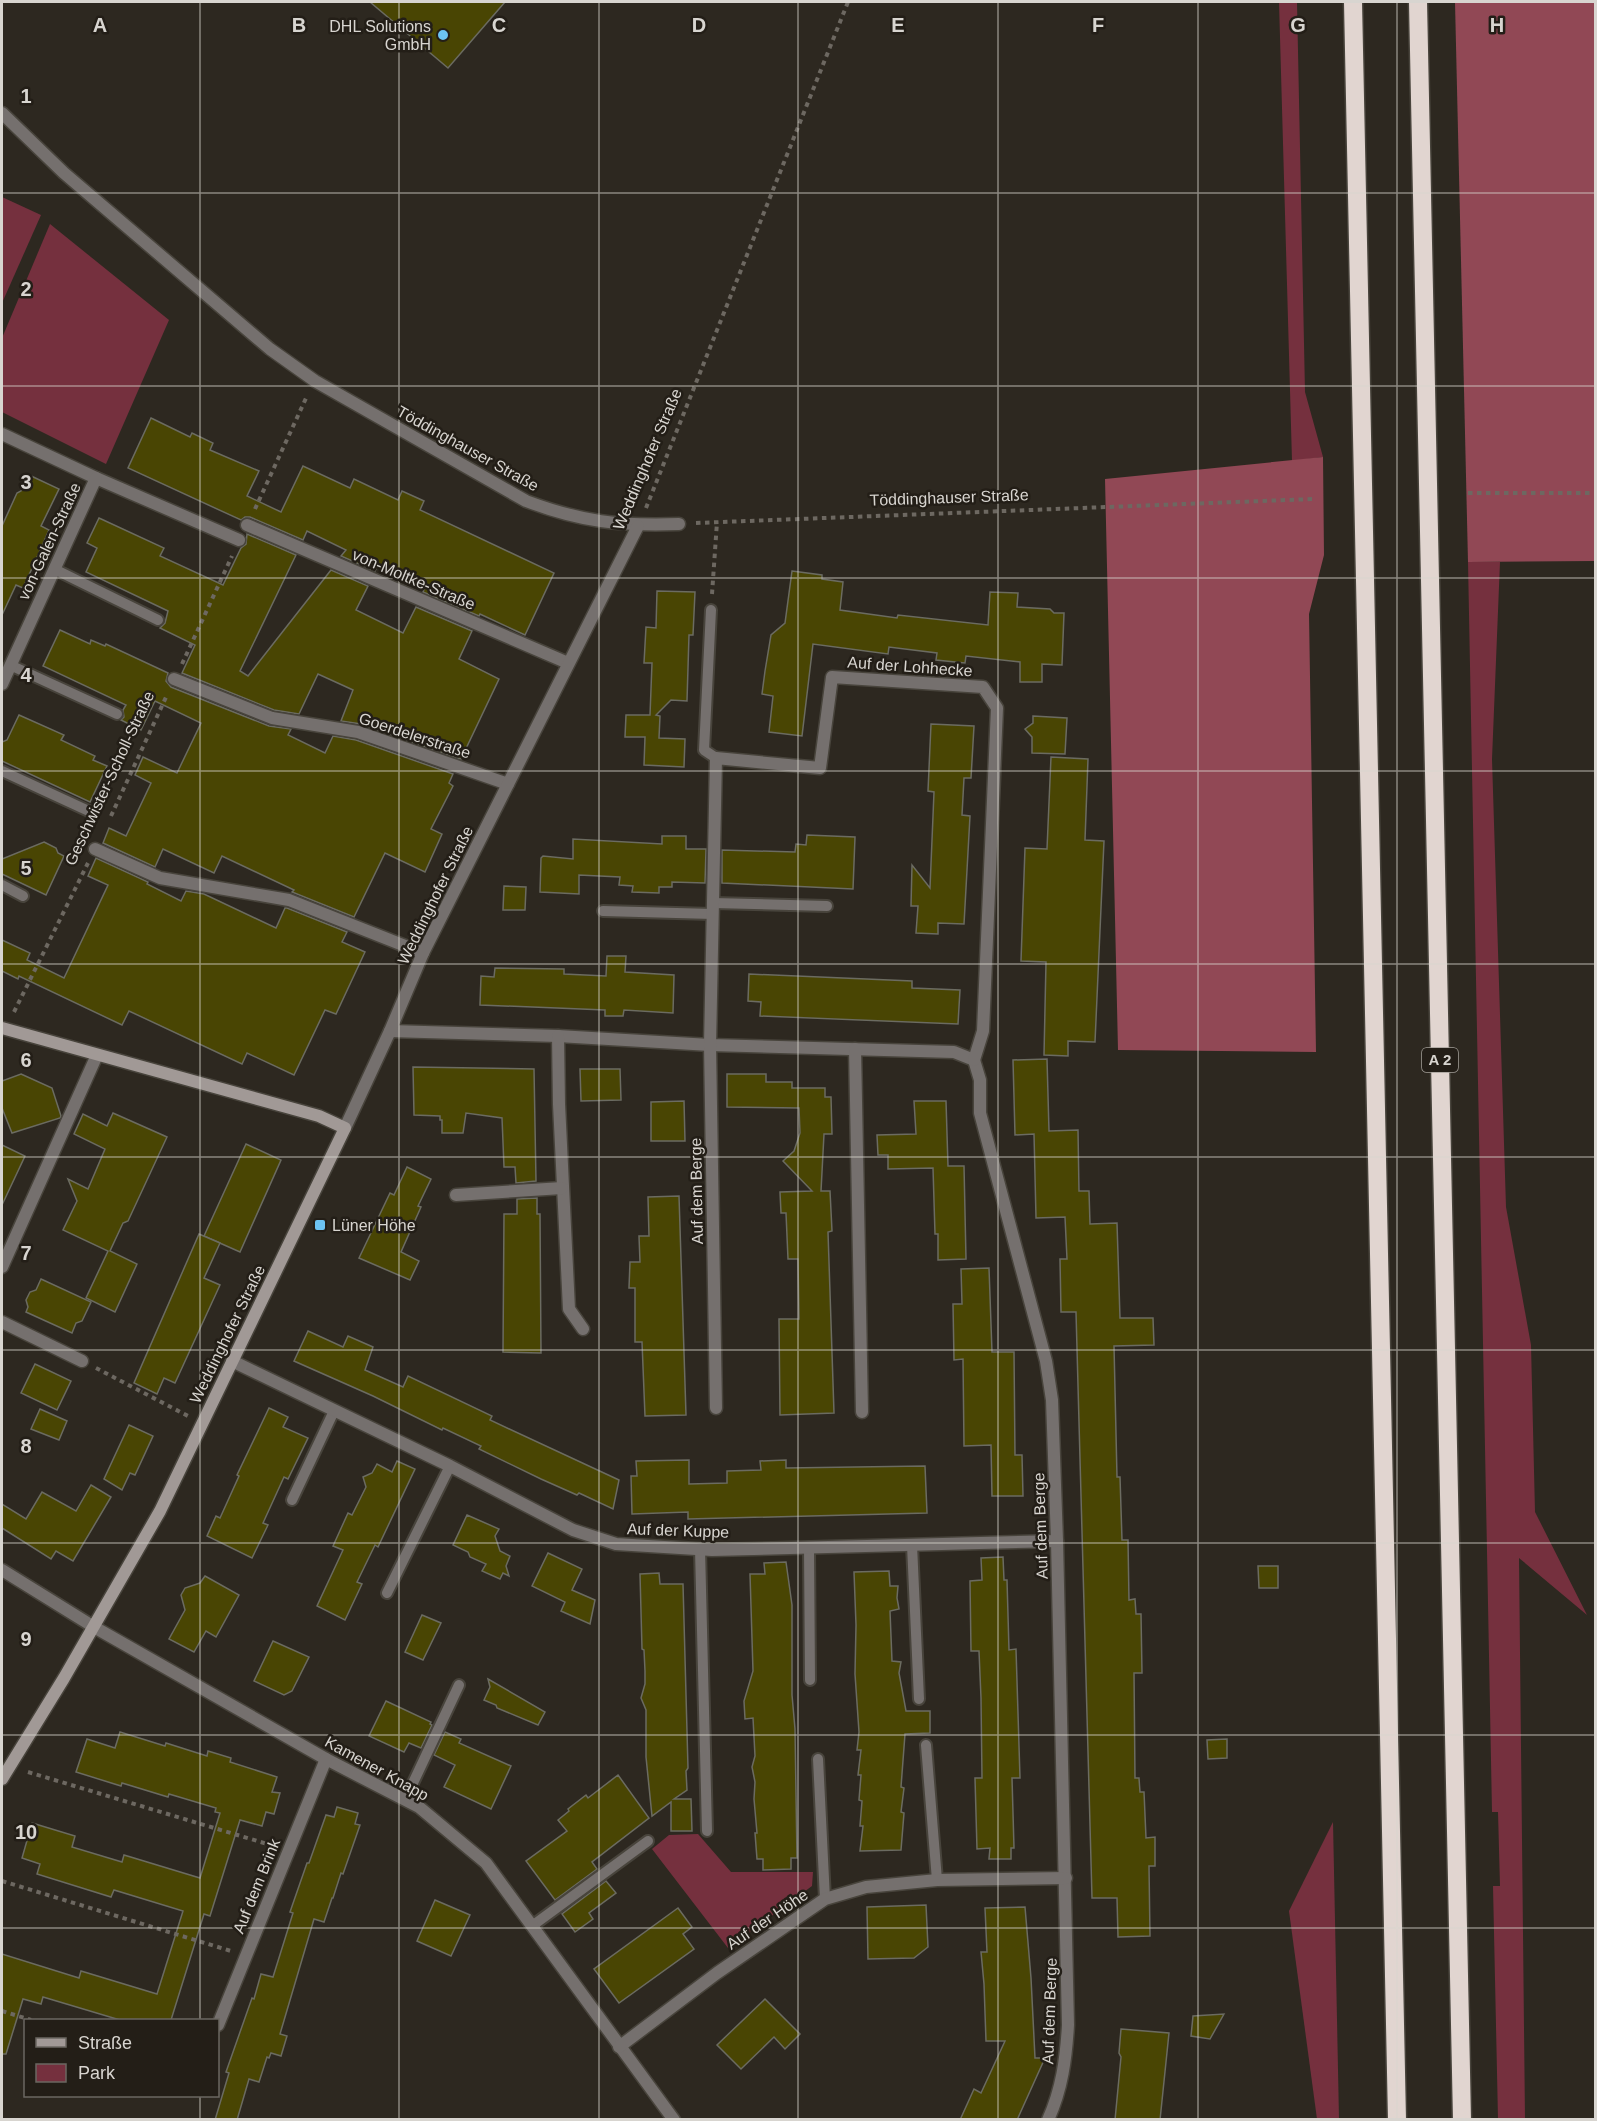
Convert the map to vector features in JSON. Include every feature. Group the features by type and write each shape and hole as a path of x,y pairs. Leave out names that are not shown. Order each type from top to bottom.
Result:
{"highway":[{"path":"1353,2 1397,2120"},
{"name":"A 2","path":"1418,2 1462,2120"}],"street":[{"name":"Töddinghauser Straße","path":"2,113 64,174 270,349 315,381 526,501 591,521 638,526 679,524"},
{"path":"2,434 239,540"},
{"name":"von-Galen-Straße","path":"2,684 96,478"},
{"name":"von-Moltke-Straße","path":"247,525 568,663"},
{"name":"Weddinghofer Straße","path":"2,1779 94,1627 160,1511 345,1128 423,953 638,526"},
{"name":"Auf der Lohhecke","path":"716,758 820,768 832,677 982,687 997,708 983,1031 974,1060"},
{"name":"Goerdelerstraße","path":"174,679 272,718 358,732 508,784"},
{"path":"710,1045 716,758"},
{"path":"95,849 160,878 289,900 423,953"},
{"path":"3,1029 319,1116 345,1128"},
{"path":"390,1031 558,1036 710,1045 954,1052 974,1060"},
{"path":"558,1036 562,1188 569,1309 583,1329"},
{"name":"Auf dem Berge","path":"710,1045 716,1408"},
{"path":"855,1049 862,1412"},
{"path":"2,1267 97,1055"},
{"name":"Auf dem Berge","path":"974,1060 980,1080 980,1113 1046,1361 1052,1400 1068,2025 1065,2066 1056,2103 1048,2120"},
{"path":"456,1195 562,1188"},
{"path":"2,1322 82,1361"},
{"name":"Auf der Kuppe","path":"232,1362 450,1466 573,1530 615,1544 700,1549 1057,1541"},
{"name":"Kamener Knapp","path":"2,1570 94,1627 326,1759 419,1807 486,1863 674,2120"},
{"name":"Auf dem Brink","path":"219,2022 326,1759"},
{"name":"Auf der Höhe","path":"619,2047 717,1973 825,1899 866,1887 937,1880 1066,1878"}],"lane":[{"path":"54,569 158,620"},
{"path":"711,610 704,750 716,758"},
{"path":"10,665 117,714"},
{"path":"2,771 93,813"},
{"path":"2,885 23,896"},
{"path":"603,911 827,906"},
{"path":"292,1500 334,1411"},
{"path":"387,1593 450,1466"},
{"path":"912,1545 919,1699"},
{"path":"809,1547 810,1680"},
{"path":"700,1549 707,1831"},
{"path":"405,1800 459,1685"},
{"path":"926,1745 937,1880"},
{"path":"818,1759 825,1899"},
{"path":"531,1926 648,1840"}],"path":[{"name":"Weddinghofer Straße","path":"638,526 848,2"},
{"path":"247,525 300,412"},
{"path":"1468,493 1596,493"},
{"name":"Töddinghauser Straße","path":"679,524 1313,499"},
{"path":"711,610 717,522"},
{"name":"Geschwister-Scholl-Straße","path":"110,817 239,540"},
{"name":"Geschwister-Scholl-Straße","path":"3,1029 95,849"},
{"path":"82,1361 202,1424"},
{"path":"36,1775 289,1851"},
{"path":"2,1881 246,1955"},
{"path":"2,2011 27,2019"}],"green space":[{"path":"1279,2 1297,2 1305,392 1323,457 1292,461"},
{"path":"2,197 41,215 2,303"},
{"path":"50,224 169,320 106,464 2,412 2,338"},
{"path":"1468,562 1500,562 1492,759 1506,1207 1531,1345 1535,1512 1587,1615 1519,1558 1525,2120 1498,2119 1493,1886 1500,1886 1498,1812 1492,1812"},
{"path":"1333,1822 1339,2119 1317,2119 1289,1911"},
{"path":"698,1834 731,1872 813,1872 812,1886 728,1948 652,1849 669,1835"}],"shaded area":[{"path":"1455,2 1595,2 1595,561 1468,562"},
{"path":"1323,457 1324,555 1309,614 1316,1052 1118,1050 1105,479"}],"building":[{"name":"DHL Solutions GmbH","path":"370,2 505,2 448,68"},
{"path":"151,418 190,437 192,433 213,443 210,450 259,471 247,496 281,512 303,466 350,488 354,479 398,500 402,491 424,501 420,510 554,573 525,635 480,614 479,616 423,592 425,587 378,565 375,571 341,556 346,550 307,531 303,540 250,517 241,520 128,468"},
{"path":"29,475 59,489 41,526 49,530 39,553 23,588 16,585 2,615 2,526 17,493 21,491"},
{"path":"99,518 164,548 160,556 223,585 241,548 246,544 247,534 296,555 240,671 248,676 331,570 368,586 356,610 403,633 416,607 472,631 459,659 499,679 461,759 361,724 341,721 353,690 318,674 299,714 274,710 182,673 195,645 160,628 165,623 168,611 86,572 97,548 87,543"},
{"path":"792,571 822,575 822,579 843,582 840,610 897,618 898,615 988,625 990,592 1018,593 1017,607 1050,609 1054,613 1064,613 1062,665 1042,664 1042,682 1020,682 1020,662 966,656 965,663 936,660 937,653 889,647 888,654 813,644 802,736 769,732 773,696 762,694 765,671 771,635 785,623"},
{"path":"657,591 695,592 693,635 689,635 687,701 671,700 656,715 660,716 659,738 685,739 684,767 644,765 645,737 625,737 626,715 650,715 652,663 644,663 646,627 656,628"},
{"path":"60,630 90,644 91,640 105,646 106,644 168,673 166,681 171,687 269,726 291,729 288,735 325,753 333,736 356,740 453,774 449,783 453,786 431,829 442,834 425,872 385,853 354,917 292,892 294,890 222,856 214,873 163,849 155,867 103,843 109,828 126,836 151,783 135,775 143,757 177,773 201,723 155,701 141,730 121,720 124,717 123,710 126,705 43,666"},
{"path":"19,715 64,735 61,740 95,756 93,760 107,766 90,802 2,761 2,742 7,740"},
{"path":"1033,716 1067,718 1065,754 1032,753 1032,737 1025,729 1033,723"},
{"path":"931,724 974,726 971,778 964,778 962,815 970,816 964,924 938,923 938,934 916,933 918,906 911,906 912,865 930,888 934,792 928,791"},
{"path":"1051,757 1088,759 1085,840 1104,841 1095,1042 1068,1041 1068,1056 1044,1055 1046,962 1021,961 1025,848 1047,849"},
{"path":"807,835 855,837 853,889 722,883 722,850 795,852 796,844 806,845"},
{"path":"662,836 686,836 686,849 706,849 705,883 672,882 672,887 659,887 659,893 632,892 633,886 619,885 620,877 579,875 579,894 540,892 541,858 543,856 573,859 573,839 662,844"},
{"path":"44,842 56,848 58,853 64,856 46,895 2,874 2,859"},
{"path":"96,858 148,882 147,884 181,901 186,891 204,894 276,928 287,908 347,932 342,942 365,952 336,1014 325,1010 294,1075 247,1053 242,1064 129,1011 122,1025 19,976 18,979 2,971 2,940 30,953 27,960 64,978 108,885 88,876"},
{"path":"504,886 526,887 525,910 503,910"},
{"path":"607,956 626,956 625,972 674,975 673,1013 624,1010 623,1016 605,1016 605,1010 480,1005 481,976 494,977 495,968 564,969 564,974 606,976"},
{"path":"749,974 912,981 912,988 960,990 958,1024 760,1016 761,1002 748,1001"},
{"path":"1047,1059 1049,1131 1078,1130 1079,1191 1089,1191 1090,1224 1117,1223 1120,1318 1153,1318 1154,1345 1114,1346 1117,1477 1120,1477 1122,1540 1128,1540 1129,1600 1135,1599 1136,1614 1141,1614 1142,1673 1134,1673 1135,1778 1139,1778 1140,1792 1144,1792 1146,1838 1155,1837 1155,1866 1149,1866 1150,1936 1118,1937 1117,1898 1092,1898 1076,1312 1061,1312 1060,1259 1067,1259 1065,1217 1036,1218 1034,1134 1015,1135 1013,1060"},
{"path":"413,1067 534,1069 536,1181 516,1183 515,1167 504,1167 502,1118 466,1113 463,1133 442,1133 440,1116 414,1115"},
{"path":"580,1069 620,1069 621,1100 581,1101"},
{"path":"21,1074 52,1088 61,1116 12,1133 2,1108 2,1081"},
{"path":"727,1074 766,1074 766,1082 792,1082 792,1088 825,1088 825,1097 831,1097 832,1134 824,1134 821,1191 830,1191 832,1231 828,1232 834,1413 780,1415 779,1319 799,1319 798,1259 788,1259 786,1213 781,1213 780,1192 812,1191 783,1161 794,1151 800,1133 799,1108 727,1107"},
{"path":"684,1101 685,1141 651,1141 651,1102"},
{"path":"914,1101 946,1101 948,1166 964,1166 966,1259 938,1260 933,1168 888,1169 888,1155 878,1155 877,1135 916,1134"},
{"path":"113,1113 167,1137 128,1221 123,1223 110,1251 137,1264 115,1312 86,1298 108,1251 63,1230 77,1201 68,1179 88,1189 105,1149 74,1134 83,1114 107,1126"},
{"path":"246,1144 281,1160 240,1252 204,1236"},
{"path":"2,1145 25,1156 2,1205"},
{"path":"407,1167 431,1179 401,1252 419,1261 410,1280 359,1258 390,1193 394,1195"},
{"path":"679,1196 686,1415 645,1416 642,1342 635,1342 635,1288 629,1288 630,1262 640,1262 639,1236 649,1236 648,1197"},
{"path":"537,1198 537,1214 540,1214 541,1353 503,1352 504,1214 517,1214 517,1199"},
{"path":"199,1234 220,1243 204,1278 220,1285 175,1383 164,1378 157,1394 134,1383"},
{"path":"989,1268 992,1352 1014,1352 1015,1455 1022,1455 1023,1496 992,1496 991,1445 964,1446 963,1359 954,1360 953,1304 962,1304 961,1269"},
{"path":"41,1279 91,1302 82,1321 76,1323 72,1333 26,1312 28,1307 26,1300 30,1292 36,1290"},
{"path":"308,1331 343,1347 348,1336 373,1347 365,1370 403,1387 408,1376 492,1416 490,1420 619,1480 613,1509 541,1479 479,1449 481,1446 294,1361"},
{"path":"35,1364 71,1381 57,1410 21,1393"},
{"path":"269,1408 288,1417 283,1427 308,1438 288,1479 284,1477 263,1523 268,1525 252,1558 207,1536 216,1516 220,1518 239,1476 237,1475"},
{"path":"40,1409 67,1421 59,1440 31,1429"},
{"path":"129,1425 153,1436 135,1475 130,1473 122,1490 104,1479"},
{"path":"689,1460 689,1484 727,1483 727,1471 761,1470 760,1461 786,1460 786,1468 925,1466 927,1513 688,1519 688,1512 632,1514 631,1476 637,1476 636,1461"},
{"path":"397,1461 415,1469 378,1547 375,1545 357,1582 362,1584 345,1620 317,1606 343,1550 333,1546 348,1513 352,1515 366,1487 363,1477 372,1473 377,1464 392,1472"},
{"path":"91,1485 111,1497 73,1561 56,1551 51,1559 2,1528 2,1504 26,1519 42,1492 76,1511"},
{"path":"467,1515 499,1529 495,1536 500,1551 510,1556 506,1566 509,1576 503,1573 500,1579 482,1571 486,1564 470,1557 468,1552 453,1545"},
{"path":"548,1553 582,1569 572,1590 595,1600 590,1624 561,1611 565,1602 532,1586"},
{"path":"1003,1557 1004,1580 1007,1580 1009,1650 1016,1649 1020,1778 1012,1778 1014,1848 1011,1848 1011,1859 989,1859 990,1848 977,1849 975,1778 982,1778 981,1698 979,1651 971,1651 970,1581 982,1580 981,1558"},
{"path":"786,1562 792,1605 797,1858 791,1858 791,1869 763,1870 763,1859 757,1859 755,1833 757,1833 755,1782 752,1767 755,1756 753,1718 745,1719 744,1701 753,1671 750,1574 765,1574 764,1563"},
{"path":"1258,1566 1278,1566 1278,1588 1259,1588"},
{"path":"889,1571 890,1586 898,1586 899,1609 890,1611 892,1661 901,1662 899,1673 906,1711 930,1711 930,1733 905,1734 901,1787 904,1788 901,1812 904,1813 901,1850 860,1851 863,1826 860,1826 861,1775 858,1775 861,1750 857,1750 859,1732 855,1674 854,1572"},
{"path":"659,1573 660,1584 683,1584 688,1768 686,1771 687,1790 674,1799 691,1799 692,1831 671,1831 671,1802 652,1816 646,1757 646,1710 641,1698 645,1684 645,1671 644,1650 642,1649 640,1574"},
{"path":"205,1576 239,1595 216,1637 206,1631 194,1652 169,1639 185,1610 181,1595 185,1588 200,1583"},
{"path":"422,1615 441,1623 423,1660 405,1652"},
{"path":"273,1641 309,1657 292,1691 284,1695 254,1681"},
{"path":"488,1679 545,1712 538,1725 484,1700 490,1687"},
{"path":"386,1701 431,1722 432,1725 421,1748 409,1743 404,1752 369,1736"},
{"path":"120,1732 207,1756 208,1751 231,1758 230,1762 277,1777 272,1792 280,1793 274,1814 266,1812 262,1826 240,1820 210,1916 204,1914 171,2019 117,2019 43,1997 41,2004 23,1999 6,2054 2,2054 2,1954 79,1978 81,1971 157,1994 183,1911 114,1890 111,1897 37,1874 40,1864 22,1858 32,1823 75,1836 72,1847 122,1862 124,1855 200,1878 220,1813 215,1812 216,1808 169,1794 168,1797 122,1783 121,1786 76,1772 87,1739 115,1748"},
{"path":"445,1732 461,1739 459,1743 511,1766 491,1809 444,1787 455,1765 434,1755"},
{"path":"1227,1739 1227,1758 1208,1759 1207,1740"},
{"path":"618,1775 649,1818 592,1862 597,1869 555,1900 526,1861 567,1831 558,1820 569,1811 568,1809 586,1795 588,1798"},
{"path":"337,1807 358,1813 355,1824 360,1825 324,1922 314,1919 280,2034 287,2036 281,2056 271,2053 269,2058 267,2057 259,2082 249,2079 237,2120 215,2120 229,2073 226,2072 252,1998 254,1999 261,1974 273,1977 293,1913 290,1912 307,1863 309,1863 326,1815 334,1817"},
{"path":"606,1881 616,1893 589,1913 593,1919 575,1932 562,1914"},
{"path":"435,1900 470,1915 451,1956 417,1941"},
{"path":"926,1905 928,1947 914,1958 868,1959 867,1907"},
{"path":"1025,1907 1035,2058 1045,2058 1017,2120 960,2120 974,2089 981,2093 1005,2041 986,2041 981,1952 987,1952 985,1908"},
{"path":"678,1908 692,1927 683,1934 694,1949 619,2003 594,1969"},
{"path":"765,1999 800,2034 785,2049 774,2037 741,2069 717,2045"},
{"path":"1224,2014 1210,2039 1191,2036 1193,2016"},
{"path":"1121,2029 1169,2033 1160,2120 1115,2120 1121,2057 1119,2053"}],"place":[{"name":"DHL Solutions GmbH","path":"443,35"},
{"name":"Lüner Höhe","path":"320,1225"}]}
